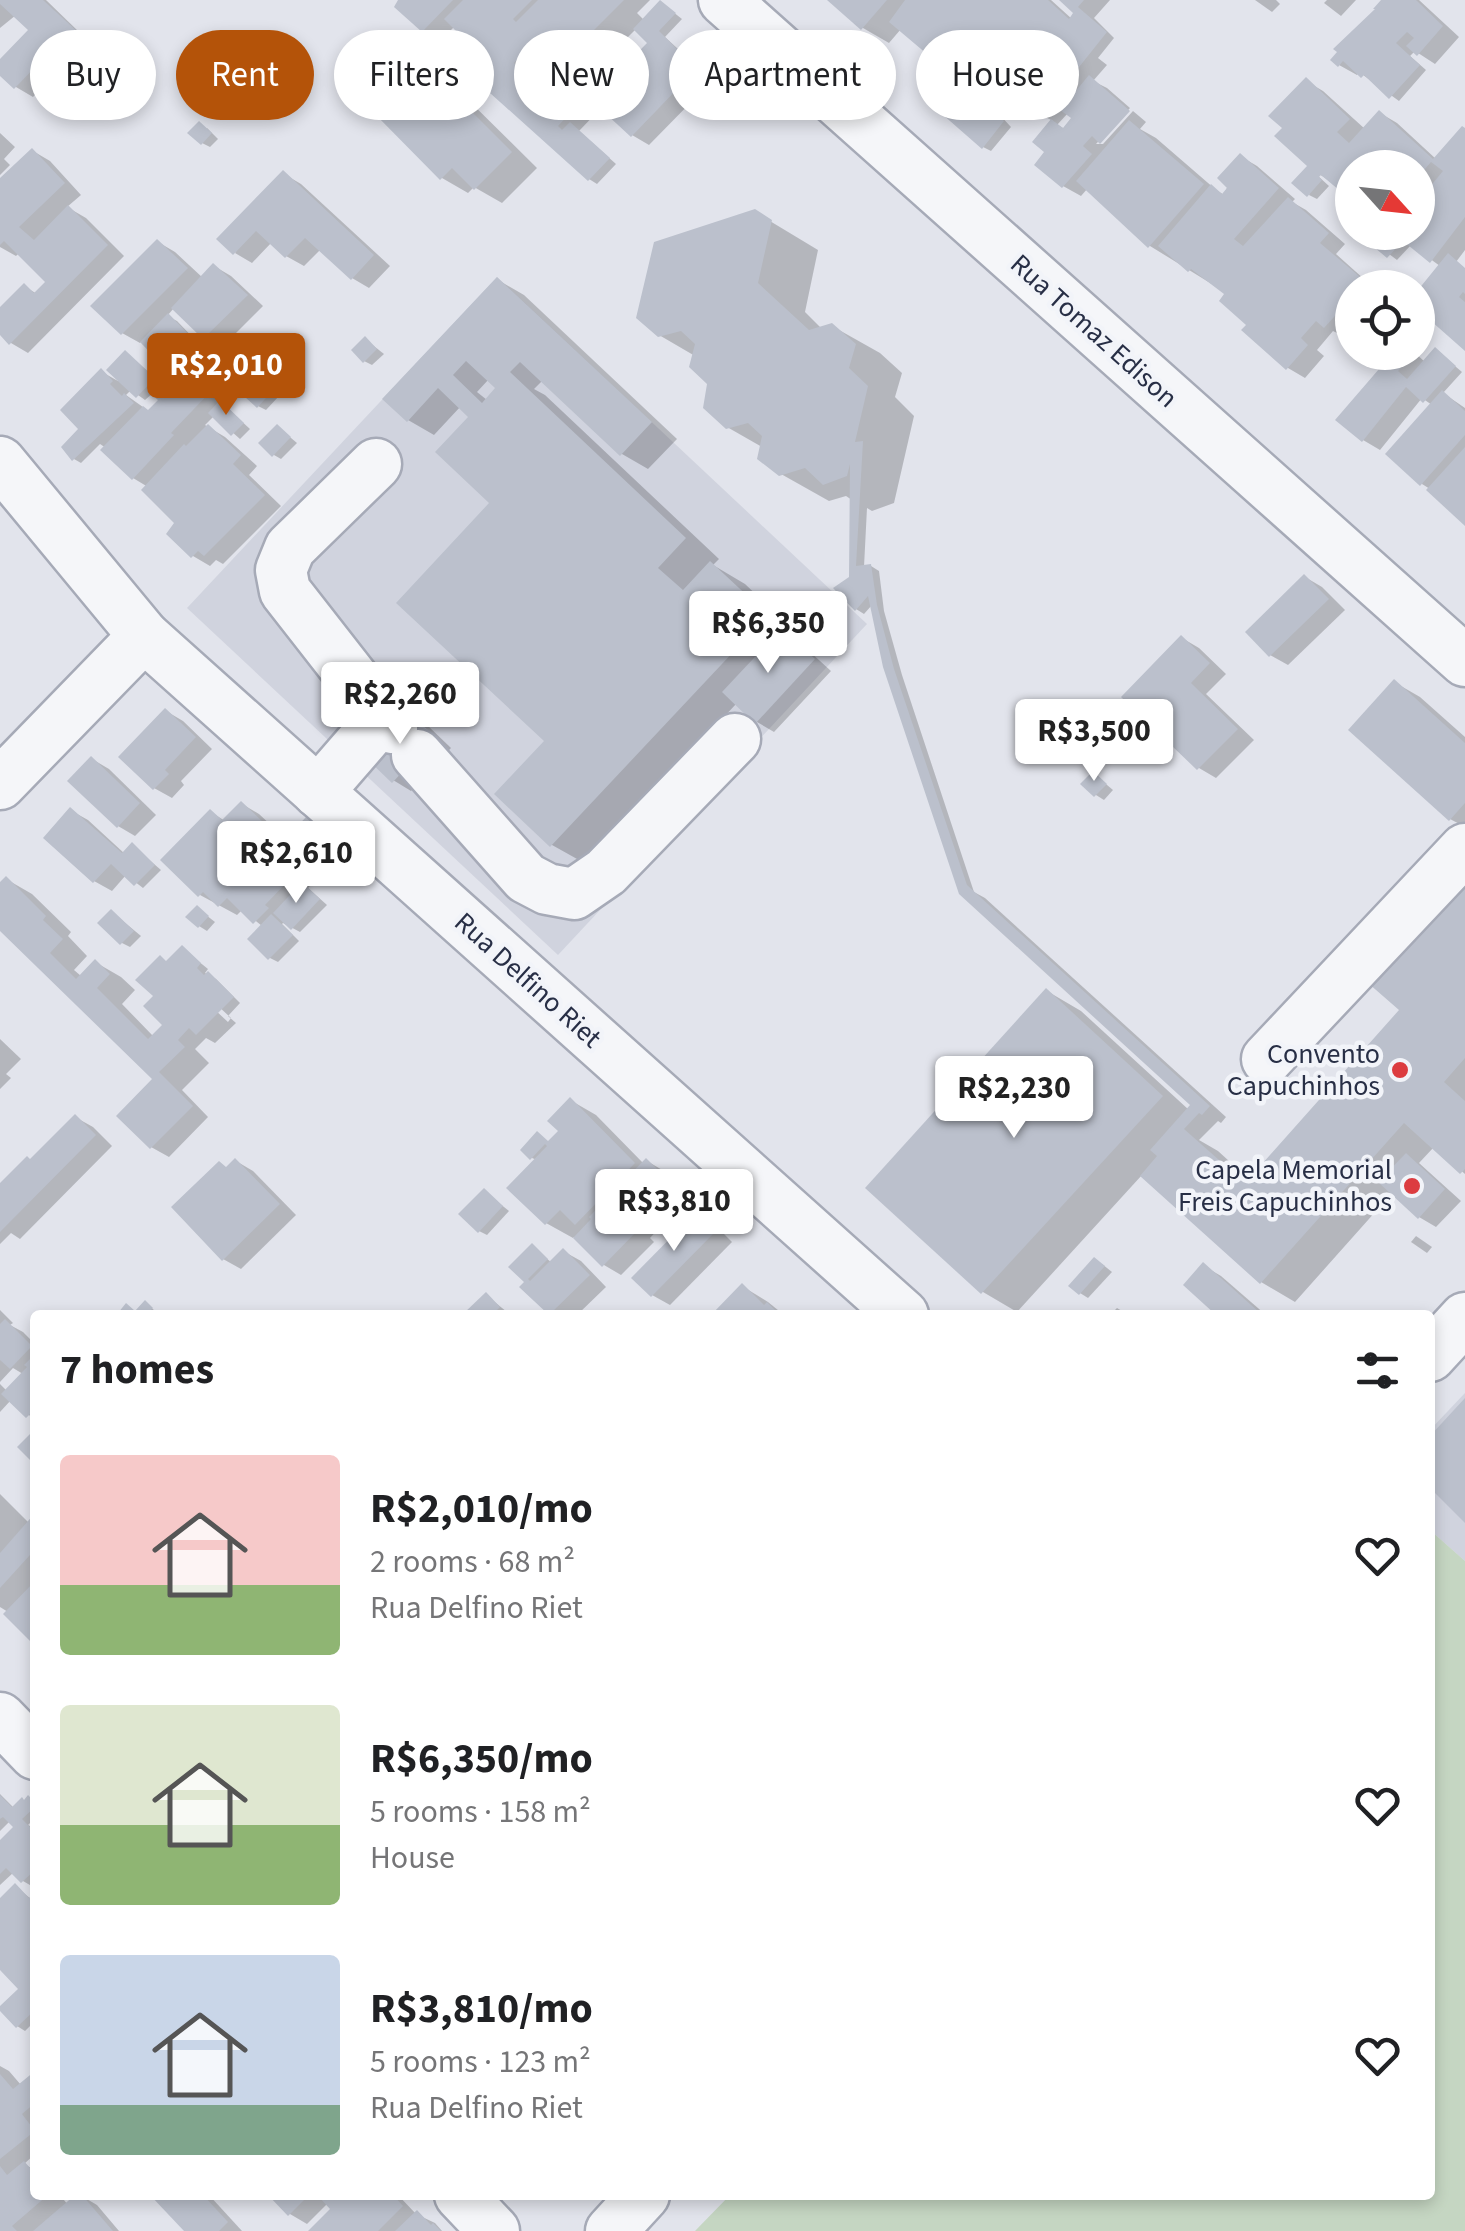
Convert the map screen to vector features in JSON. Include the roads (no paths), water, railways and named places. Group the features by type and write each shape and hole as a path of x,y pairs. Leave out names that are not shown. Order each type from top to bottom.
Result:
{"street":[{"name":"Rua Tomaz Edison","path":"724,0 1465,661"},
{"name":"Rua Delfino Riet","path":"0,462 144,636 897,1310"},
{"path":"376,464 290,548 281,570 285,591 398,733 526,878 574,894 606,872 735,739"},
{"path":"0,784 144,636"},
{"path":"318,792 398,733"},
{"path":"1267,1060 1465,849"},
{"path":"1435,1351 1465,1318"},
{"path":"0,1718 30,1749"},
{"path":"465,2200 494,2231"},
{"path":"610,2231 639,2200"}],"place":[{"name":"Convento Capuchinhos","path":"1400,1070"},
{"name":"Capela Memorial Freis Capuchinhos","path":"1412,1186"}]}
